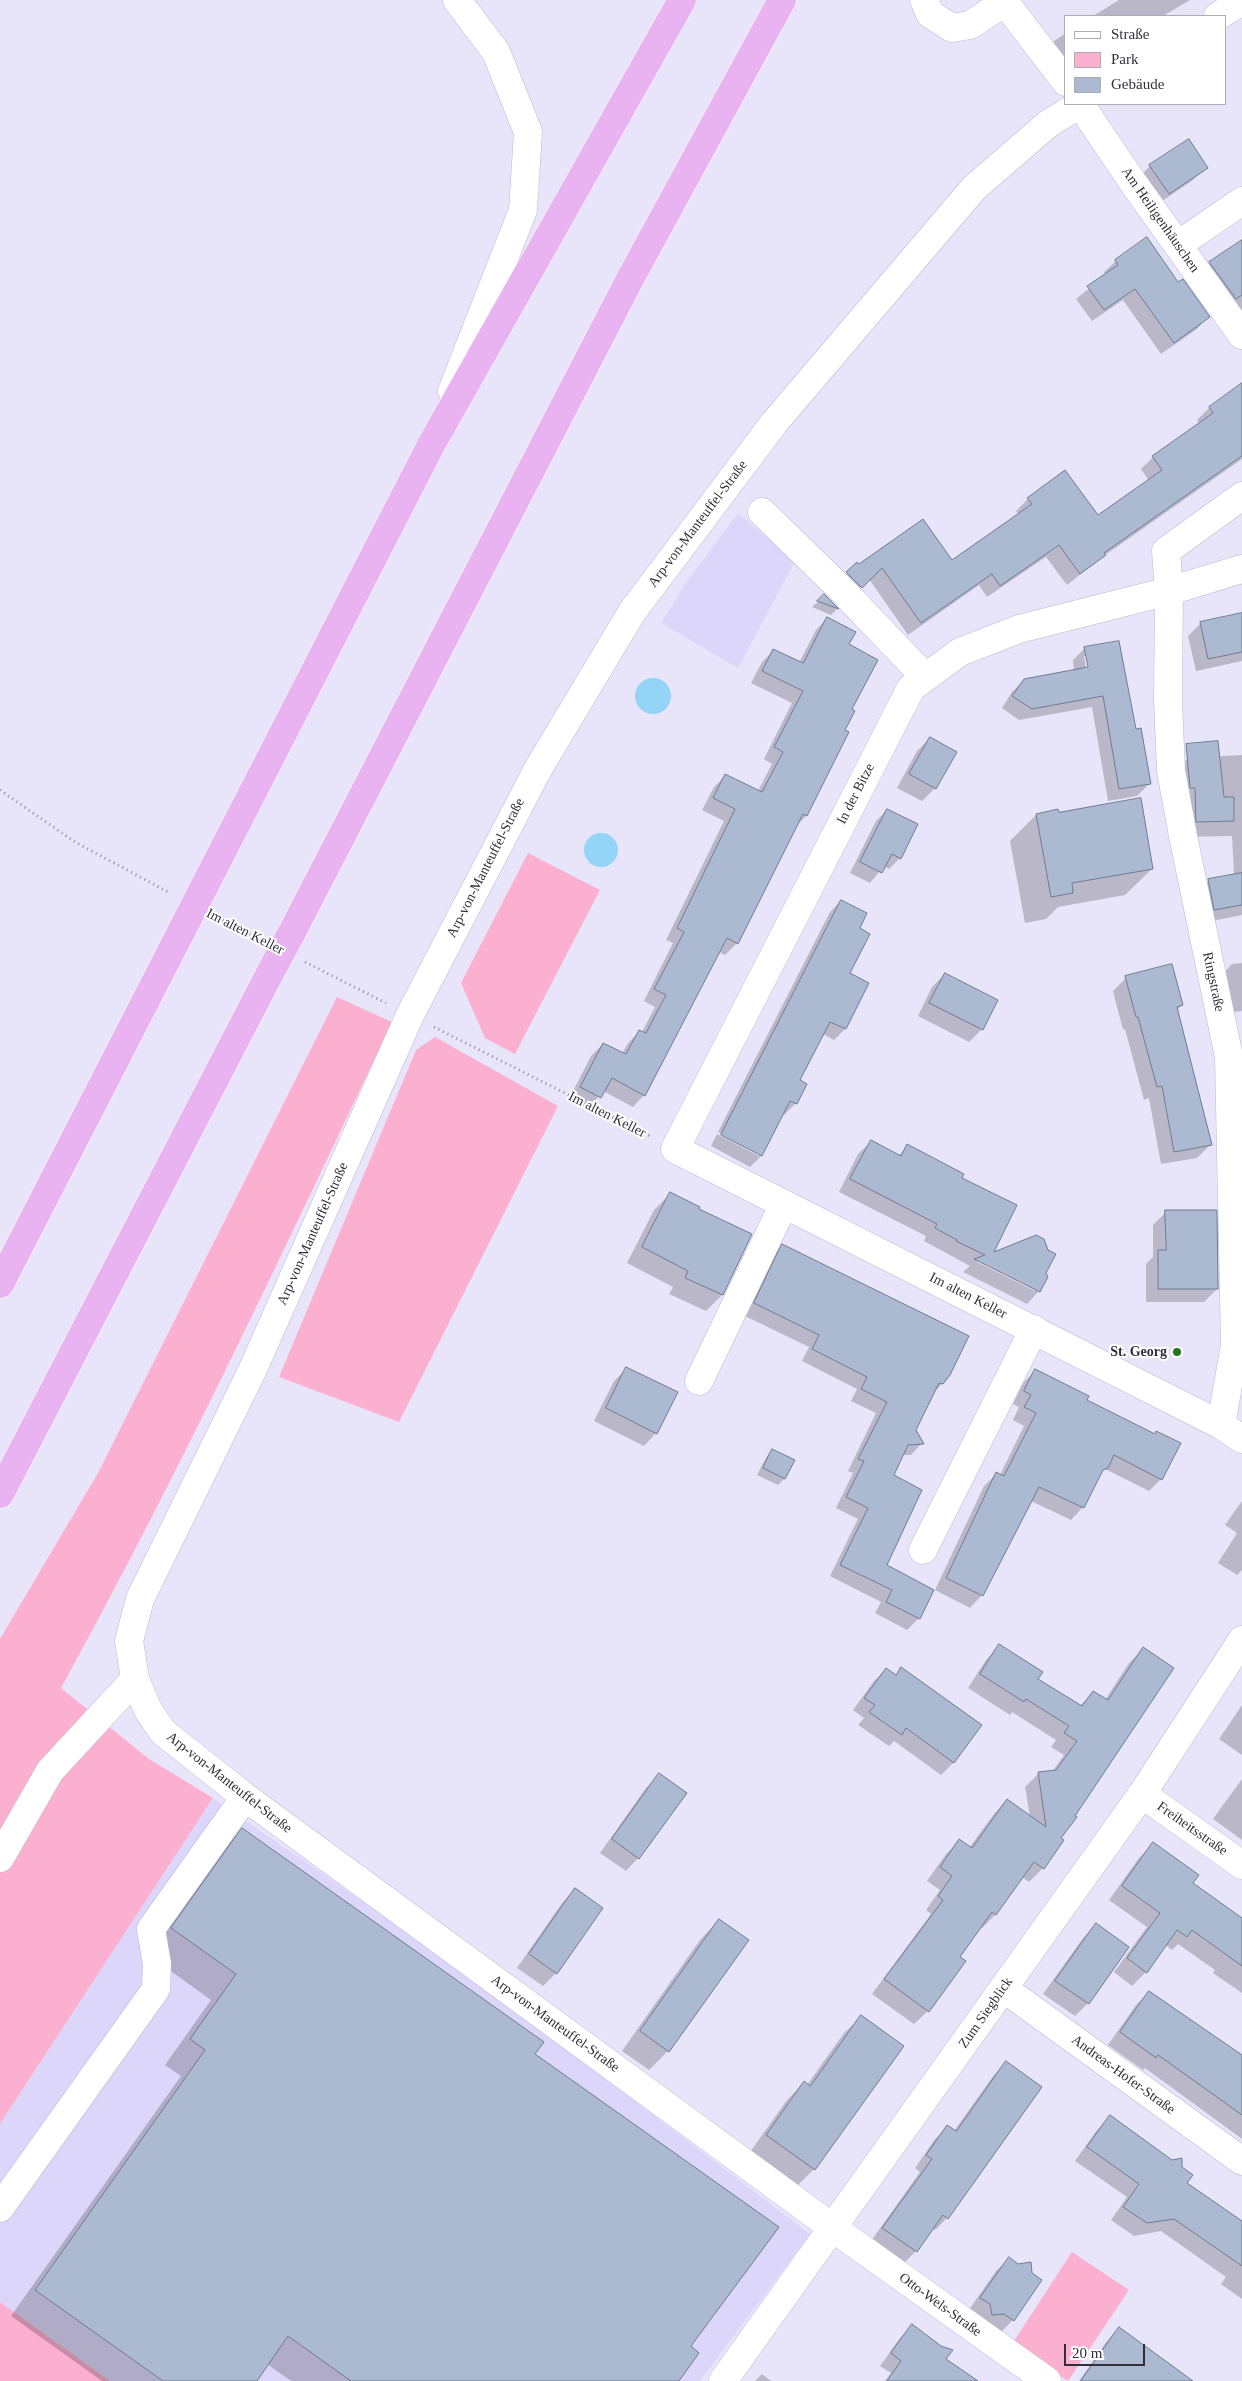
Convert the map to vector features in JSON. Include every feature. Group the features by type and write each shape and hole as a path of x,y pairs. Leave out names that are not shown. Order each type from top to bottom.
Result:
{"highway":[{"path":"0,1284 431,445 682,0"},
{"path":"0,1494 625,288 782,0"}],"street":[{"path":"431,445 523,210 528,132 496,52 457,0"},
{"path":"924,0 930,14 952,28 970,25 1004,1 1064,79"},
{"path":"1220,15 1242,1"},
{"name":"Arp-von-Manteuffel-Straße","path":"833,2228 245,1797 163,1732 148,1710 135,1679 129,1640 140,1598 252,1371 410,1015 538,769 632,612 774,422 974,188 1048,124 1078,105"},
{"name":"Am Heiligenhäuschen","path":"1081,105 1242,335"},
{"path":"1178,245 1242,201"},
{"path":"1242,496 1166,551 1169,591 1242,570"},
{"path":"762,512 842,590 925,677"},
{"name":"In der Bitze","path":"675,1149 910,688 960,652 1019,629 1169,591"},
{"name":"Ringstraße","path":"1169,591 1168,700 1172,771 1183,836 1236,1055 1236,1345 1232,1432"},
{"name":"Im alten Keller","path":"675,1149 1232,1432"},
{"path":"699,1382 784,1204"},
{"path":"923,1550 1034,1330"},
{"name":"Zum Siegblick","path":"723,2381 1142,1794 1242,1640"},
{"path":"0,1858 50,1771 135,1679"},
{"name":"Freiheitsstraße","path":"1142,1794 1242,1865"},
{"path":"0,2208 156,1989 158,1964 151,1929 245,1797"},
{"name":"Andreas-Hofer-Straße","path":"1003,1988 1242,2161"},
{"name":"Otto-Wels-Straße","path":"833,2228 1047,2381"}],"path":[{"path":"0,790 74,842 174,895"},
{"name":"Im alten Keller","path":"217,917 260,940"},
{"name":"Im alten Keller","path":"303,962 675,1149"}],"shaded area":[{"path":"738,513 771,541 798,556 738,668 661,623 685,584"},
{"path":"213,1798 473,1978 810,2234 700,2381 110,2381 0,2302 0,2124"}],"green space":[{"path":"528,853 600,890 515,1054 485,1038 461,983"},
{"path":"337,997 392,1022 191,1441 61,1688 149,1759 213,1798 0,2124 0,1639 98,1473"},
{"path":"435,1037 558,1106 399,1422 279,1377 416,1050"},
{"path":"1072,2252 1129,2290 1068,2381 1012,2344"},
{"path":"0,2302 110,2381 0,2381"}],"water":[{"path":"653,678 665,684 671,696 665,708 653,714 641,708 635,696 641,684"},
{"path":"601,833 613,838 618,850 613,862 601,867 589,862 584,850 589,838"}],"building":[{"path":"1189,139 1208,168 1169,194 1149,165"},
{"path":"1147,237 1178,282 1183,279 1210,317 1174,343 1135,289 1104,310 1087,286 1118,265 1115,260"},
{"path":"1242,240 1242,295 1236,299 1209,262"},
{"path":"1242,383 1242,456 1104,553 1106,555 1080,574 1059,545 1000,586 992,574 921,623 882,568 862,588 846,572 857,562 859,564 923,519 952,560 1032,504 1027,498 1065,470 1098,515 1162,470 1152,456 1213,413 1209,407"},
{"path":"824,594 839,609 817,601"},
{"path":"1242,613 1242,652 1208,659 1200,622"},
{"path":"827,617 856,632 849,644 878,660 852,709 855,711 845,730 849,732 807,816 803,814 738,944 727,938 645,1096 612,1078 601,1098 580,1087 603,1043 626,1054 639,1030 646,1033 666,995 654,989 684,932 677,928 735,809 713,798 725,774 762,792 783,752 774,747 803,691 762,671 773,649 803,663"},
{"path":"1119,641 1136,729 1141,728 1151,784 1119,789 1103,696 1032,709 1012,696 1024,679 1088,667 1084,647"},
{"path":"930,737 957,752 936,789 909,774"},
{"path":"1218,741 1224,797 1234,797 1234,821 1196,822 1195,788 1190,788 1186,744"},
{"path":"1141,798 1153,869 1072,883 1073,893 1051,897 1036,814 1058,809 1059,812"},
{"path":"887,809 918,824 901,859 892,854 882,873 860,862"},
{"path":"1242,873 1242,905 1214,910 1208,879"},
{"path":"841,900 867,913 860,928 870,934 850,973 869,983 846,1029 830,1022 800,1080 807,1084 797,1104 790,1101 762,1156 721,1135"},
{"path":"1172,964 1183,1005 1177,1007 1212,1145 1174,1152 1162,1086 1157,1087 1125,976"},
{"path":"945,973 998,1000 983,1030 929,1003"},
{"path":"871,1140 901,1156 907,1144 964,1174 962,1178 1017,1205 994,1252 1036,1235 1044,1239 1048,1250 1056,1254 1046,1273 1048,1277 1040,1292 974,1259 985,1255 935,1228 937,1224 850,1179"},
{"path":"670,1192 700,1207 699,1209 752,1234 723,1295 685,1278 688,1271 642,1247"},
{"path":"1165,1210 1217,1210 1218,1289 1158,1289 1158,1250 1166,1250"},
{"path":"782,1244 969,1336 950,1375 943,1384 939,1383 916,1430 924,1444 908,1445 894,1475 922,1490 887,1565 934,1590 920,1619 886,1602 892,1590 840,1565 868,1508 846,1497 864,1461 858,1459 887,1402 861,1389 867,1377 812,1349 819,1335 754,1303"},
{"path":"626,1367 678,1392 657,1434 606,1408"},
{"path":"1035,1369 1089,1396 1087,1400 1155,1434 1156,1431 1181,1443 1162,1480 1114,1455 1108,1468 1103,1470 1084,1508 1039,1487 983,1596 946,1578 996,1472 1004,1476 1036,1413 1024,1407 1031,1395 1024,1391"},
{"path":"772,1449 795,1460 785,1479 763,1468"},
{"path":"999,1644 1043,1672 1038,1679 1082,1706 1093,1691 1108,1700 1143,1647 1174,1668 1075,1816 1077,1817 1061,1838 1064,1840 1044,1869 1034,1862 996,1915 992,1912 960,1957 966,1961 929,2012 884,1979 943,1900 938,1896 952,1876 940,1867 959,1839 972,1848 1007,1799 1046,1827 1038,1772 1056,1770 1077,1741 1064,1733 1069,1726 1026,1699 1024,1702 980,1674"},
{"path":"901,1667 982,1725 954,1763 906,1728 902,1735 869,1712 875,1705 864,1698 886,1668 896,1675"},
{"path":"659,1773 687,1793 639,1859 612,1839"},
{"path":"242,1828 544,2042 535,2054 779,2227 691,2346 699,2353 679,2381 351,2381 288,2336 257,2381 163,2381 35,2290 205,2050 190,2039 236,1974 171,1928"},
{"path":"1153,1842 1199,1875 1193,1883 1242,1918 1242,1966 1192,1930 1187,1937 1177,1930 1147,1973 1127,1958 1160,1913 1122,1886"},
{"path":"575,1888 603,1908 557,1974 529,1954"},
{"path":"719,1919 749,1940 669,2052 640,2031"},
{"path":"1096,1923 1129,1947 1089,2004 1055,1981"},
{"path":"1149,1991 1242,2055 1242,2115 1158,2055 1156,2058 1120,2032"},
{"path":"861,2015 904,2046 815,2170 766,2135 804,2081 810,2086"},
{"path":"1006,2061 1042,2087 948,2219 943,2215 917,2252 882,2228 932,2159 926,2155 947,2125 956,2131"},
{"path":"1110,2115 1172,2160 1182,2158 1182,2167 1193,2175 1187,2183 1242,2221 1242,2266 1174,2219 1147,2223 1123,2207 1139,2184 1087,2147"},
{"path":"1009,2257 1018,2264 1031,2262 1032,2273 1042,2280 1014,2321 1004,2314 992,2315 990,2304 980,2298"},
{"path":"912,2324 941,2346 953,2350 946,2359 978,2381 887,2381 901,2361 891,2353"},
{"path":"1119,2327 1193,2381 1081,2381"}],"place":[{"name":"St. Georg","path":"1177,1352"}]}
